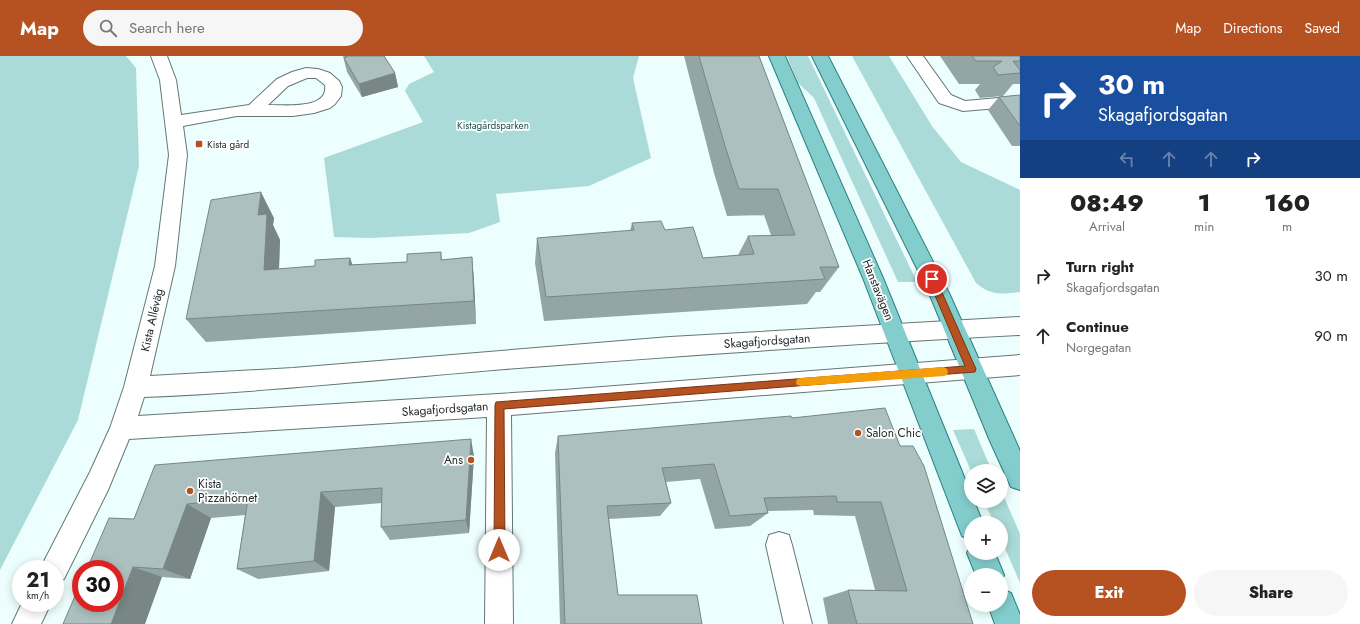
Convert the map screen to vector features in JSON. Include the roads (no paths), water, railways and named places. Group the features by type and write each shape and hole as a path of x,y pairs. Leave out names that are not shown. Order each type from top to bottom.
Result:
{"main road":[{"name":"Hanstavägen","path":"777,56 873,278 967,516"},
{"path":"820,56 939,293 1002,441 1020,478"},
{"path":"1004,612 1009,624"}],"street":[{"name":"Kista Alléväg","path":"59,560 99,481 122,428 136,387 165,266 178,155 168,80 158,56"},
{"path":"915,56 945,99 963,106 1020,101"},
{"path":"173,122 253,110"},
{"name":"Skagafjordsgatan","path":"136,387 201,385 547,356 895,332 1020,326"},
{"name":"Skagafjordsgatan","path":"122,428 499,405 1020,365"},
{"path":"499,405 499,624"},
{"path":"778,545 798,624"},
{"path":"26,624 32,612"}],"place":[{"name":"Kista gård","path":"199,144"},
{"name":"Salon Chic","path":"858,433"},
{"name":"Ans","path":"471,460"},
{"name":"Kista Pizzahörnet","path":"190,491"}],"park label":[{"name":"Kistagårdsparken","path":"493,125"}]}
